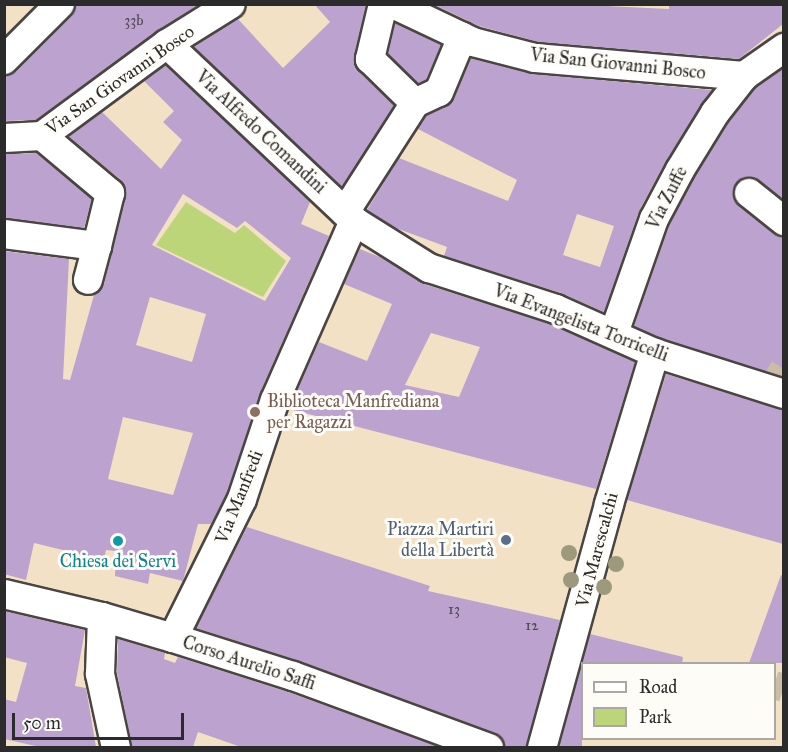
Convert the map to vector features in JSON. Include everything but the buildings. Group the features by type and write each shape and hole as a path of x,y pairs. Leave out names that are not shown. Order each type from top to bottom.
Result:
{"street":[{"path":"4,60 60,4"},
{"path":"384,4 370,59 415,103 439,92 462,37"},
{"name":"Via San Giovanni Bosco","path":"393,4 462,37 535,58 744,76"},
{"name":"Via San Giovanni Bosco","path":"4,138 42,136 216,8"},
{"name":"Via Alfredo Comandini","path":"167,44 349,216"},
{"name":"Via Zuffe","path":"614,333 654,219 715,113 744,76 783,48"},
{"name":"Via Manfredi","path":"173,638 242,499 275,400 349,216 415,103"},
{"path":"42,136 110,193 88,280"},
{"path":"749,193 783,221"},
{"name":"Via Evangelista Torricelli","path":"349,216 429,268 556,309 655,353 777,388"},
{"path":"4,234 97,246"},
{"name":"Via Marescalchi","path":"542,747 584,602 609,504 655,353"},
{"name":"Corso Aurelio Saffi","path":"4,594 102,617 173,638 293,676 489,747"},
{"path":"102,617 100,674 116,747"}],"green space":[{"path":"186,202 235,233 244,225 286,261 263,297 156,245"}],"tunnel":[{"path":"777,380 784,369"},
{"path":"776,686 784,688"}],"place":[{"name":"Biblioteca Manfrediana per Ragazzi","path":"255,412"},
{"name":"Piazza Martiri della Libertà","path":"506,540"},
{"name":"Chiesa dei Servi","path":"118,541"}]}
